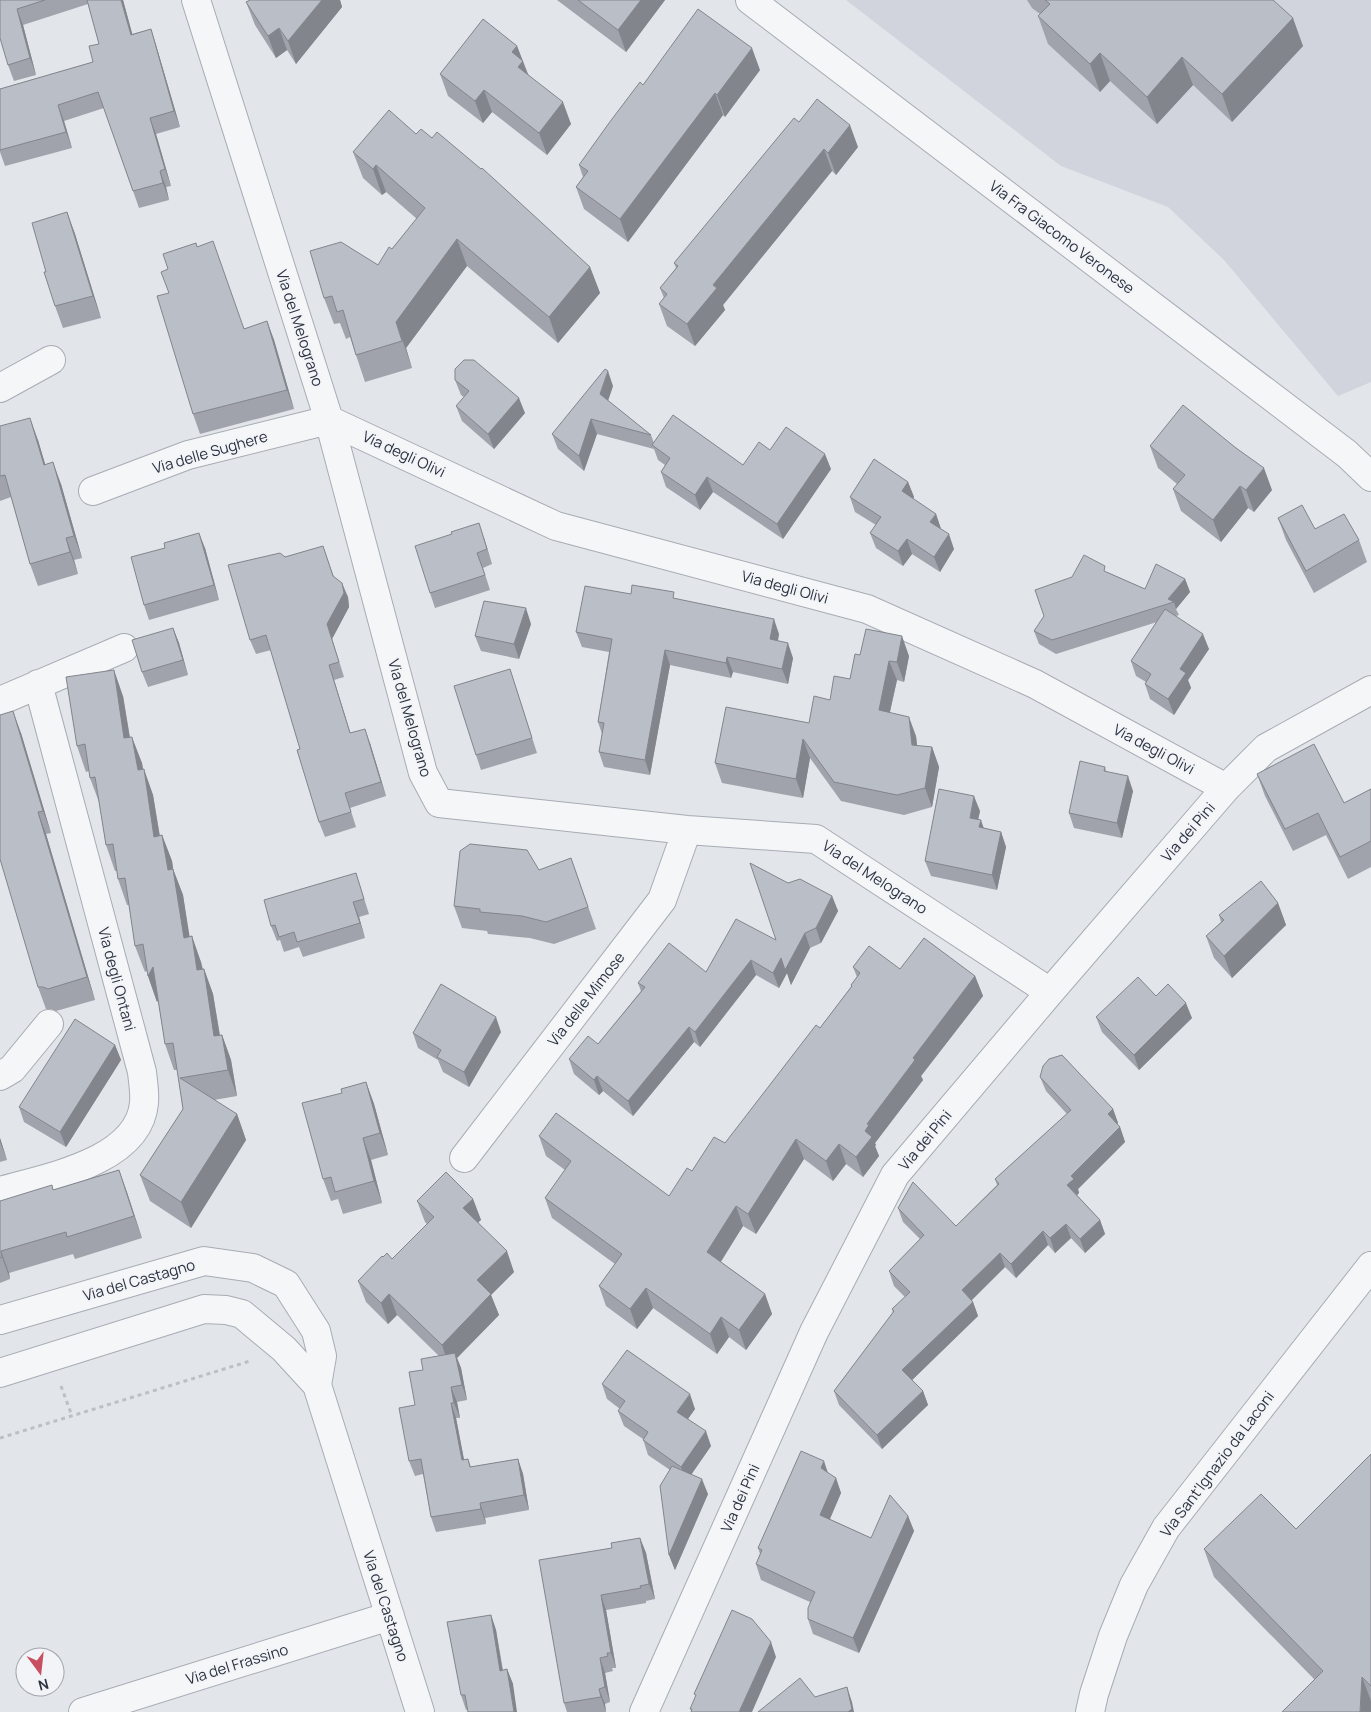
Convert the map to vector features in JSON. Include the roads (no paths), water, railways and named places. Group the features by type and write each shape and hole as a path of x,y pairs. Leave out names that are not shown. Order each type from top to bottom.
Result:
{"street":[{"name":"Via del Melograno","path":"196,0 329,420 423,773 439,803 687,830 816,839 1050,992"},
{"name":"Via Fra Giacomo Veronese","path":"750,0 1347,454 1371,477"},
{"path":"0,388 51,360"},
{"name":"Via delle Sughere","path":"93,491 188,455 329,420"},
{"name":"Via degli Olivi","path":"329,420 556,526 867,608 1035,684 1226,788"},
{"path":"0,701 124,648"},
{"name":"Via degli Ontani","path":"0,1191 87,1165 112,1152 128,1137 138,1123 144,1104 142,1072 38,684"},
{"name":"Via dei Pini","path":"644,1712 814,1332 895,1175 1226,788 1266,748 1371,690"},
{"name":"Via delle Mimose","path":"464,1158 662,900 687,830"},
{"path":"0,1076 12,1069 49,1024"},
{"name":"Via del Castagno","path":"0,1320 204,1261 253,1268 286,1284 316,1331 322,1356 317,1385"},
{"name":"Via Sant'Ignazio da Laconi","path":"1090,1712 1113,1636 1134,1585 1166,1528 1371,1266"},
{"name":"Via del Castagno","path":"0,1373 204,1310 226,1310 242,1314 284,1349 317,1385 420,1712"},
{"name":"Via del Frassino","path":"83,1712 390,1616"}]}
